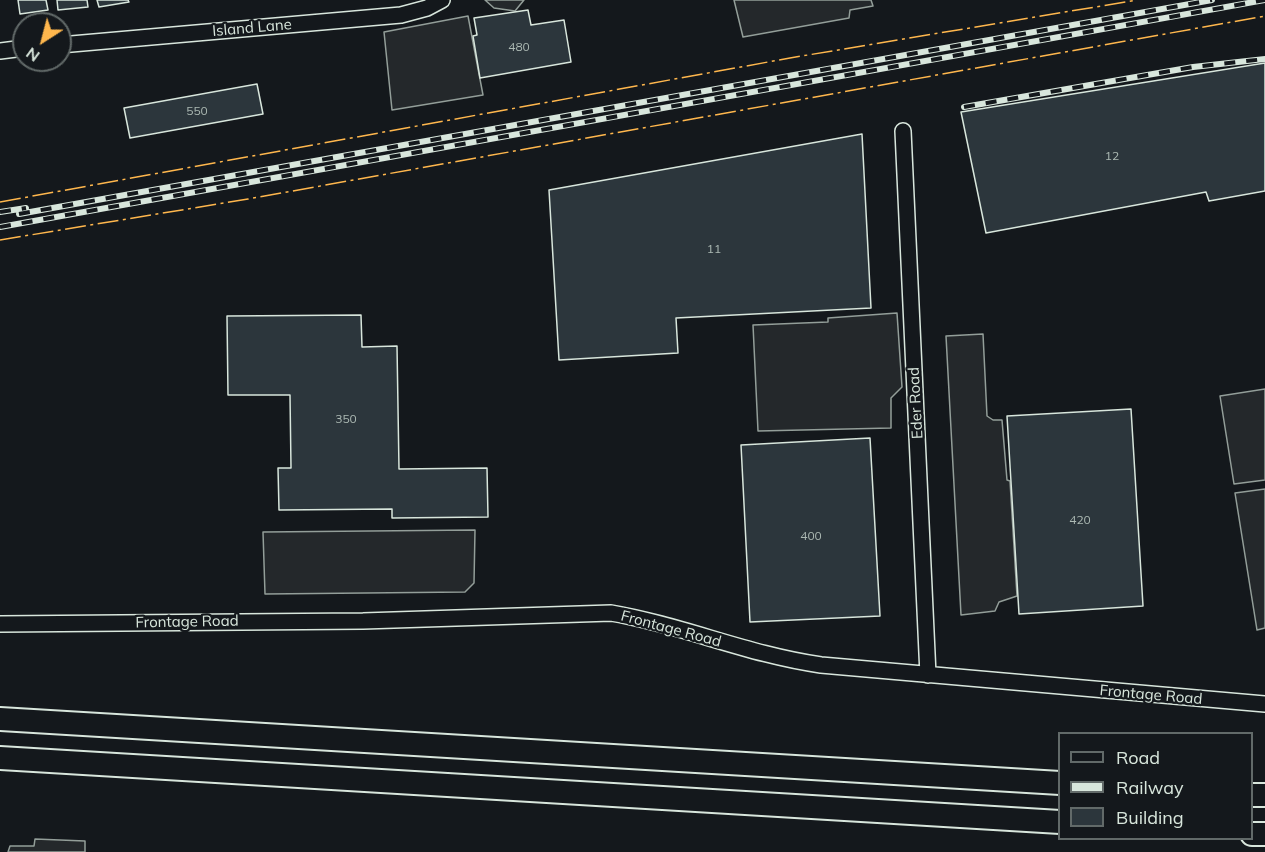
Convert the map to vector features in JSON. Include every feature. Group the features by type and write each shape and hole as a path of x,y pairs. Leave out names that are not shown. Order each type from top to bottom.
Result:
{"highway":[{"path":"0,719 1058,783"},
{"path":"0,758 1058,822"}],"street":[{"name":"Island Lane","path":"72,44 401,15 427,8 442,0"},
{"name":"Eder Road","path":"903,131 928,675"},
{"name":"Frontage Road","path":"0,624 363,621 611,613 641,618 782,659 928,675 1265,704"}],"shaded area":[{"path":"485,0 524,0 515,11 494,8"},
{"path":"734,0 871,0 873,6 850,10 849,18 743,37"},
{"path":"468,16 483,95 392,110 384,32"},
{"path":"897,313 902,387 891,398 891,428 758,431 753,325 828,322 828,318"},
{"path":"983,334 987,416 993,420 1002,420 1007,480 1010,481 1017,596 999,602 995,611 961,615 946,336"},
{"path":"1265,389 1265,480 1234,484 1220,396"},
{"path":"1265,489 1265,628 1257,630 1235,493"},
{"path":"475,530 474,583 465,592 265,594 263,532"},
{"path":"35,839 85,841 85,852 8,852 10,846 34,846"}],"building":[{"path":"18,0 46,0 48,10 20,12"},
{"path":"57,0 87,0 88,7 58,10"},
{"path":"97,0 128,0 129,2 99,7"},
{"path":"528,10 531,25 564,20 571,62 480,78 473,36 477,35 474,18"},
{"path":"1265,63 1265,191 1209,201 1206,192 986,233 961,112"},
{"path":"257,84 263,114 130,138 124,108"},
{"path":"862,134 871,308 676,318 678,353 559,360 549,190"},
{"path":"361,315 362,347 397,346 399,469 487,468 488,517 392,518 392,509 279,510 278,468 291,468 290,395 228,395 227,316"},
{"path":"1131,409 1143,606 1019,614 1007,416"},
{"path":"870,438 880,616 750,622 741,445"}],"railway":[{"path":"19,214 1212,0"},
{"path":"0,227 1265,0"},
{"path":"964,107 1193,67 1265,59"},
{"path":"0,212 26,208"}],"power":[{"path":"0,202 790,58 1137,0"},
{"path":"0,240 248,199 1265,16"}]}
